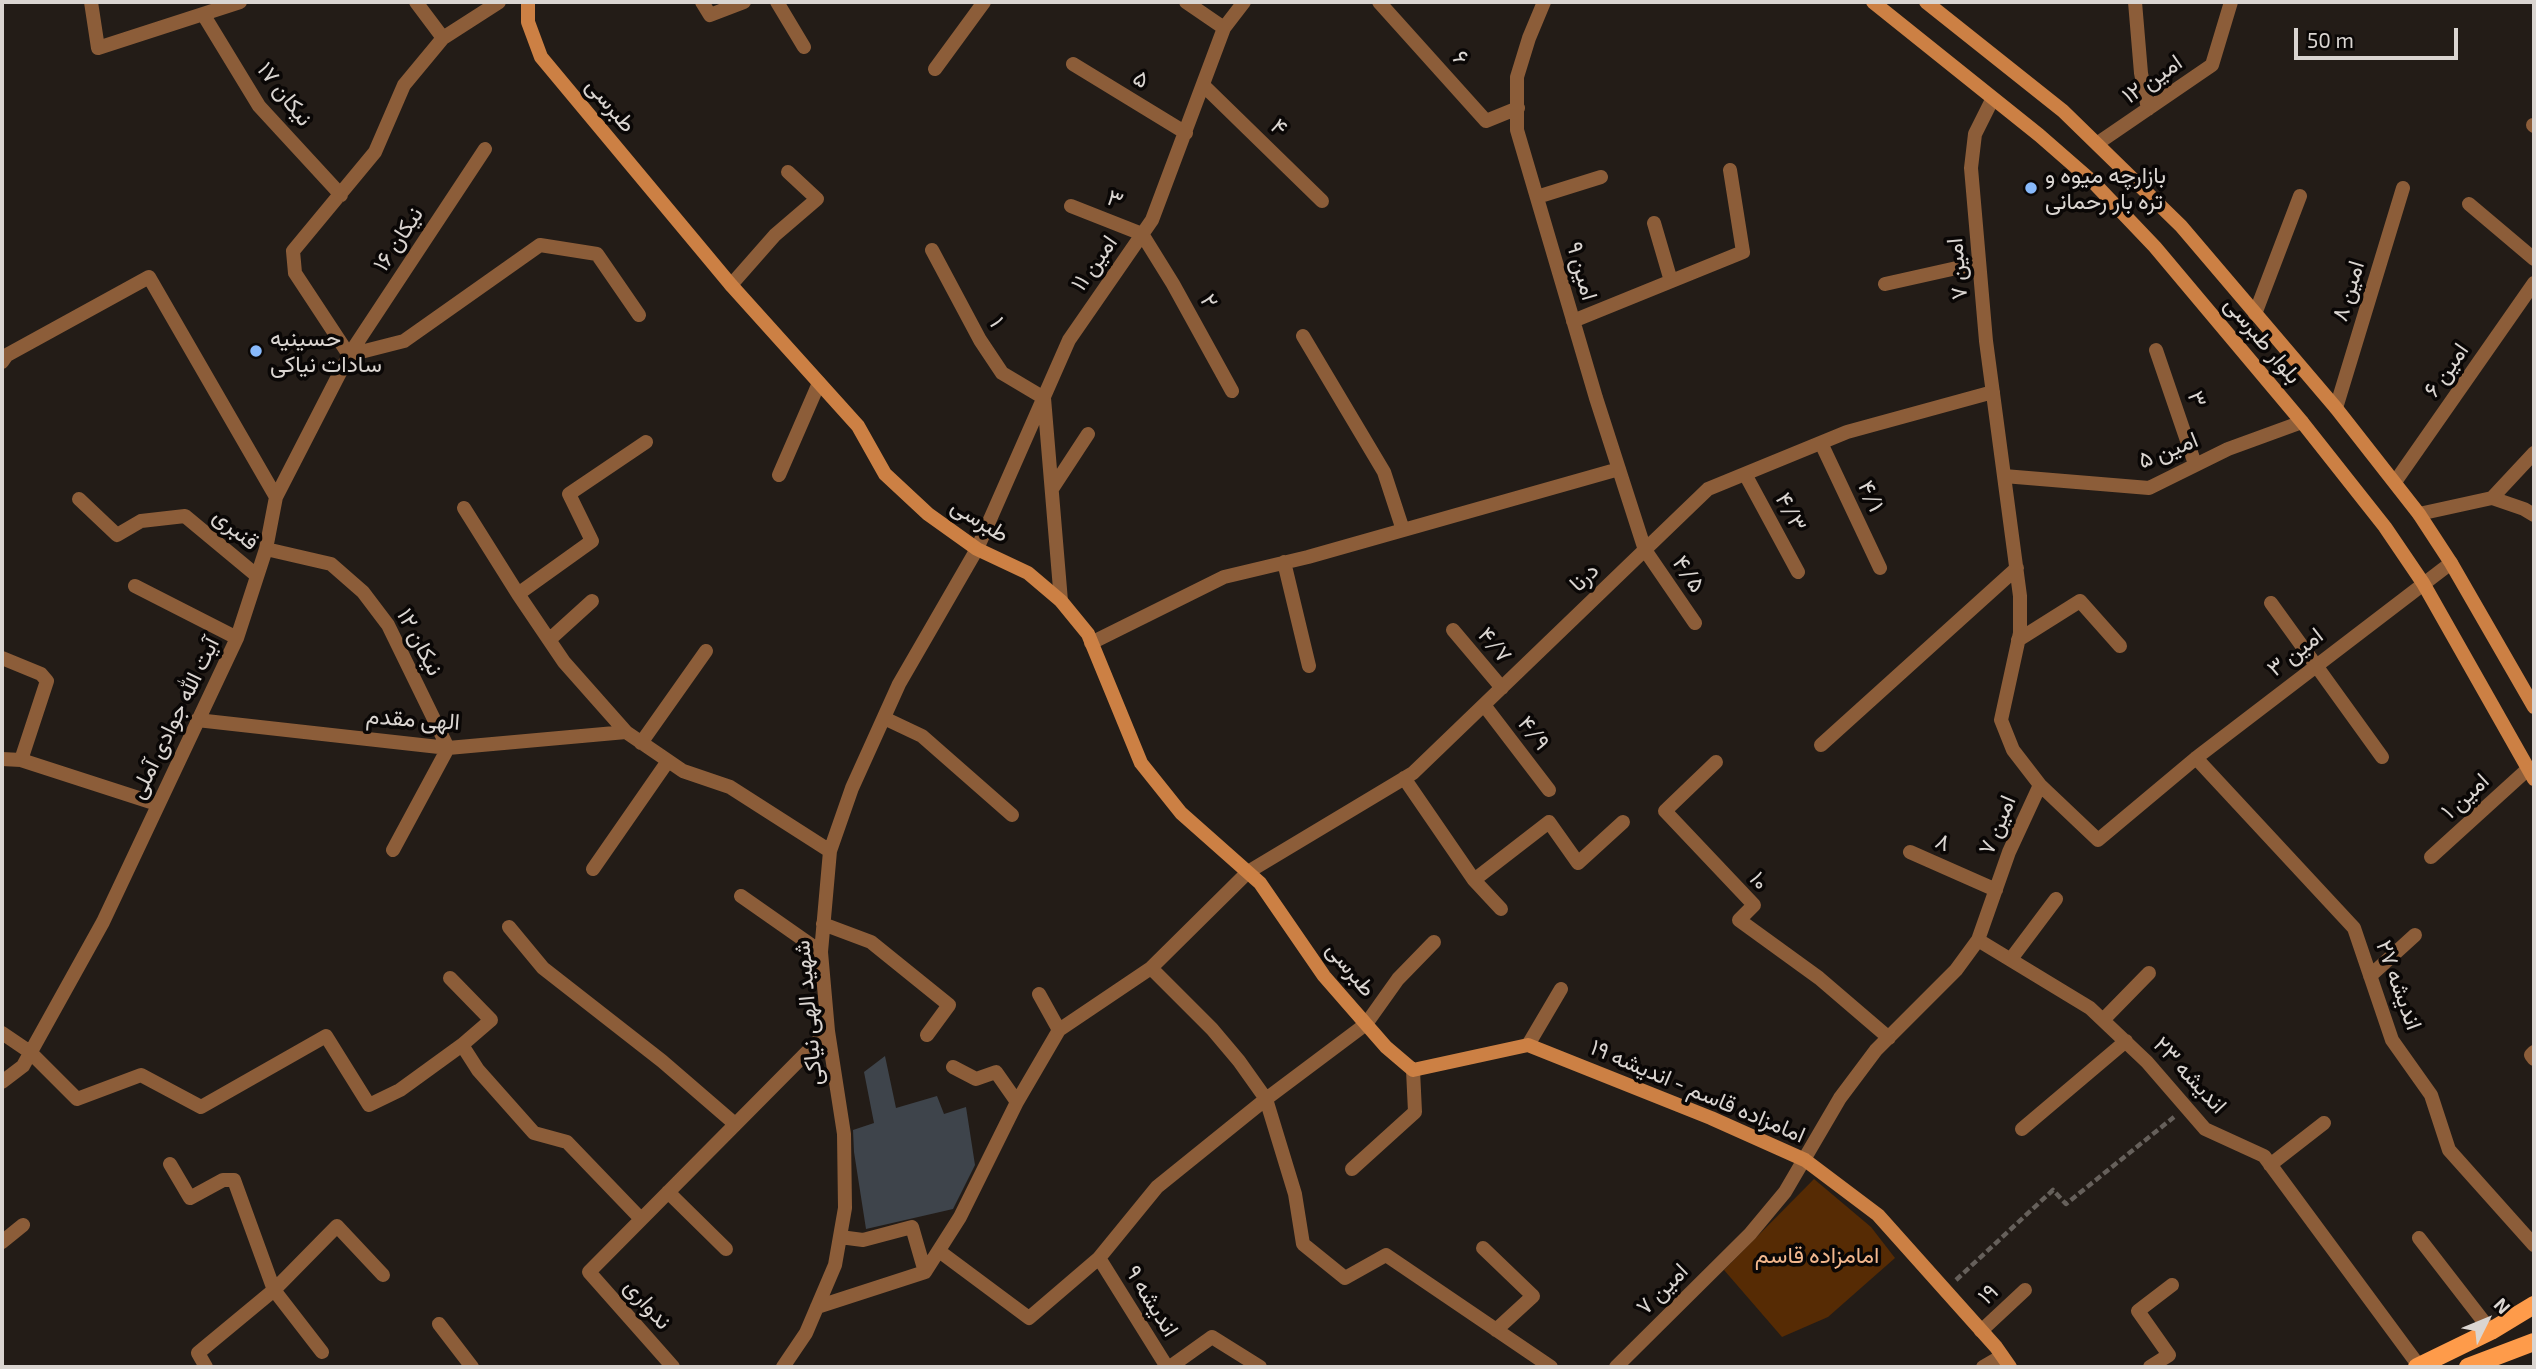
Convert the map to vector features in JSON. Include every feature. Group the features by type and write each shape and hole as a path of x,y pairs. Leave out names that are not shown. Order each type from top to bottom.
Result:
{"main road":[{"path":"2418,1367 2491,1331 2534,1305"},
{"path":"2468,1367 2534,1342"}],"street":[{"path":"91,2 98,48 240,2"},
{"path":"416,2 443,38"},
{"path":"499,2 443,38 404,85 376,152 293,251 295,273 349,355 404,341 540,244 597,254 639,315"},
{"name":"طبرسی","path":"528,2 528,22 541,57 731,285 859,426 885,474 928,514 977,549 1028,573 1061,601 1088,634 1141,762 1181,814 1260,883 1324,976 1386,1047 1413,1070"},
{"path":"702,2 710,15 744,2"},
{"path":"777,2 804,47"},
{"path":"935,69 984,2"},
{"path":"1186,2 1224,28"},
{"name":"امین ۱۱","path":"977,549 1069,340 1152,220 1224,28 1244,2"},
{"name":"۶","path":"1378,2 1486,121 1518,108"},
{"name":"امین ۹","path":"1544,2 1517,77 1517,130 1573,321 1645,550"},
{"name":"بلوار طبرسی","path":"1873,2 2039,135 2094,183 2155,247 2302,422 2385,527 2423,583 2531,774"},
{"name":"بلوار طبرسی","path":"1927,2 2063,111 2181,226 2336,408 2419,514 2451,563 2534,706"},
{"path":"2135,2 2141,73 2148,109"},
{"name":"امین ۱۲","path":"2098,144 2212,65 2231,2"},
{"name":"نیکان ۱۷","path":"203,14 259,106 341,195"},
{"name":"۵","path":"1073,64 1186,133"},
{"name":"۴","path":"1203,85 1322,201"},
{"name":"امین ۷","path":"1616,1367 1750,1234 1785,1192 1840,1098 1877,1050 1956,970 1978,940 2009,852 2040,785 2013,750 2001,720 2021,633 2020,596 1993,392 1971,168 1975,134 1992,100"},
{"name":"نیکان ۱۶","path":"349,355 485,149"},
{"path":"1573,321 1743,252 1730,170"},
{"path":"731,285 775,235 817,199 788,172"},
{"path":"1537,197 1601,177"},
{"name":"امین ۸","path":"2336,408 2403,188"},
{"path":"2255,314 2300,196"},
{"path":"2469,204 2534,259"},
{"name":"۳","path":"1071,206 1142,234"},
{"path":"1654,223 1671,281"},
{"name":"۲","path":"1142,234 1232,391"},
{"name":"۱","path":"932,250 980,340 1002,373 1044,398"},
{"path":"1885,284 1979,263"},
{"path":"2,362 7,355 149,278 276,497"},
{"name":"امین ۶","path":"2395,482 2534,283"},
{"path":"1303,336 1384,472 1403,530"},
{"name":"۳","path":"2156,350 2195,464"},
{"name":"آیت الله جوادی آملی","path":"2,1082 23,1066 103,922 237,638 266,548 276,497 349,355"},
{"path":"779,475 819,383"},
{"name":"درنا","path":"1059,1030 1151,968 1248,872 1413,773 1708,489 1847,432 1993,392"},
{"path":"1044,398 1061,601"},
{"name":"امین ۵","path":"2004,476 2149,488 2228,449 2302,422"},
{"path":"1052,489 1088,433"},
{"path":"518,594 592,541 569,494 646,442"},
{"name":"۴/۱","path":"1821,443 1880,568"},
{"path":"2492,498 2534,453"},
{"path":"1091,643 1224,577 1619,469"},
{"name":"۴/۳","path":"1745,474 1798,572"},
{"path":"2419,514 2492,498 2534,515"},
{"name":"قنبری","path":"79,499 117,535 141,521 186,516 256,575"},
{"path":"464,508 564,662 626,733 683,771 730,788 830,851"},
{"name":"نیکان ۱۲","path":"266,548 331,564 363,592 388,625 448,748"},
{"name":"شهید الهی نیاکی","path":"783,1367 806,1333 835,1265 845,1208 844,1134 828,1031 821,952 830,851 852,788 899,684 977,549"},
{"name":"۴/۵","path":"1645,550 1695,623"},
{"path":"1284,562 1309,666"},
{"name":"امین ۳","path":"2040,785 2098,840 2196,758 2451,563"},
{"path":"1821,745 2017,568"},
{"path":"135,586 237,638"},
{"path":"549,640 592,601"},
{"path":"2018,640 2080,601 2120,646"},
{"path":"2271,603 2382,757"},
{"name":"۴/۷","path":"1453,630 1502,688"},
{"path":"641,743 706,651"},
{"path":"2,657 41,674 47,681 21,760"},
{"name":"۴/۹","path":"1484,705 1549,790"},
{"path":"884,718 922,736 1012,815"},
{"name":"الهی مقدم","path":"197,720 448,748 626,733"},
{"path":"393,850 448,748"},
{"name":"اندیشه ۲۷","path":"2196,758 2354,928 2392,1040 2431,1095 2449,1150 2534,1245"},
{"path":"2,759 21,760 158,804"},
{"path":"593,869 668,761"},
{"name":"۱۰","path":"1716,762 1665,811 1754,905 1739,920 1819,978 1889,1038"},
{"name":"امین ۱","path":"2431,857 2531,774"},
{"path":"1404,778 1474,880 1501,909"},
{"path":"1474,880 1549,822 1578,863 1623,822"},
{"name":"۸","path":"1910,852 1996,890"},
{"path":"741,896 821,952"},
{"path":"2011,959 2056,899"},
{"path":"823,924 871,942 949,1005 927,1035"},
{"path":"509,927 543,968 662,1061 735,1124"},
{"path":"2370,976 2415,935"},
{"name":"اندیشه ۲۳","path":"1978,940 2090,1008 2147,1062 2205,1129 2264,1156 2418,1367"},
{"path":"939,1251 1029,1318 1099,1258 1157,1187 1266,1099 1366,1024 1398,979 1434,943"},
{"path":"1151,968 1212,1029 1266,1099 1295,1194 1303,1244 1345,1278 1386,1255 1551,1367"},
{"path":"2104,1020 2149,973"},
{"path":"2,1033 30,1052 76,1099 141,1075 201,1107 326,1036 369,1105 400,1090 462,1045 491,1020 450,978"},
{"path":"1352,1169 1415,1112 1413,1070 1528,1045 1561,989"},
{"path":"817,1307 925,1272 960,1217 1017,1102 1059,1030 1039,994"},
{"path":"462,1045 478,1070 534,1133 567,1142 641,1219 828,1031"},
{"path":"2022,1129 2126,1041"},
{"name":"امامزاده قاسم - اندیشه ۱۹","path":"1528,1045 1711,1118 1805,1160 1878,1215 2006,1362"},
{"path":"2534,1052 2531,1055 2534,1059"},
{"path":"953,1067 976,1079 996,1072 1017,1102"},
{"path":"2270,1165 2324,1123"},
{"path":"170,1164 190,1198 223,1180 234,1180 274,1290 322,1352"},
{"path":"668,1192 726,1249"},
{"name":"ندواری","path":"641,1219 589,1272 673,1367"},
{"path":"2,1241 23,1225"},
{"path":"206,1367 198,1353 274,1290 337,1226 383,1275"},
{"path":"840,1237 863,1240 912,1227 925,1272"},
{"path":"2419,1238 2491,1331"},
{"path":"1483,1248 1533,1296 1496,1329"},
{"name":"اندیشه ۹","path":"1099,1258 1168,1367"},
{"path":"2150,1367 2169,1355 2138,1311 2172,1286"},
{"name":"۱۹","path":"1981,1331 2025,1290"},
{"path":"439,1324 472,1367"},
{"path":"1168,1367 1212,1337 1260,1367"},
{"path":"1983,1367 2006,1362"}],"path":[{"path":"1945,1290 2053,1190 2066,1203 2186,1108"}],"green space":[{"name":"امامزاده قاسم","path":"1814,1179 1871,1227 1895,1258 1828,1317 1782,1337 1724,1270"}],"building":[{"path":"885,1056 896,1108 937,1096 944,1114 966,1107 975,1165 953,1209 866,1229 853,1130 874,1123 864,1072"}],"place":[{"name":"بازارچه میوه و تره بار رحمانی","path":"2031,188"},
{"name":"حسینیه سادات نیاکی","path":"256,351"}]}
